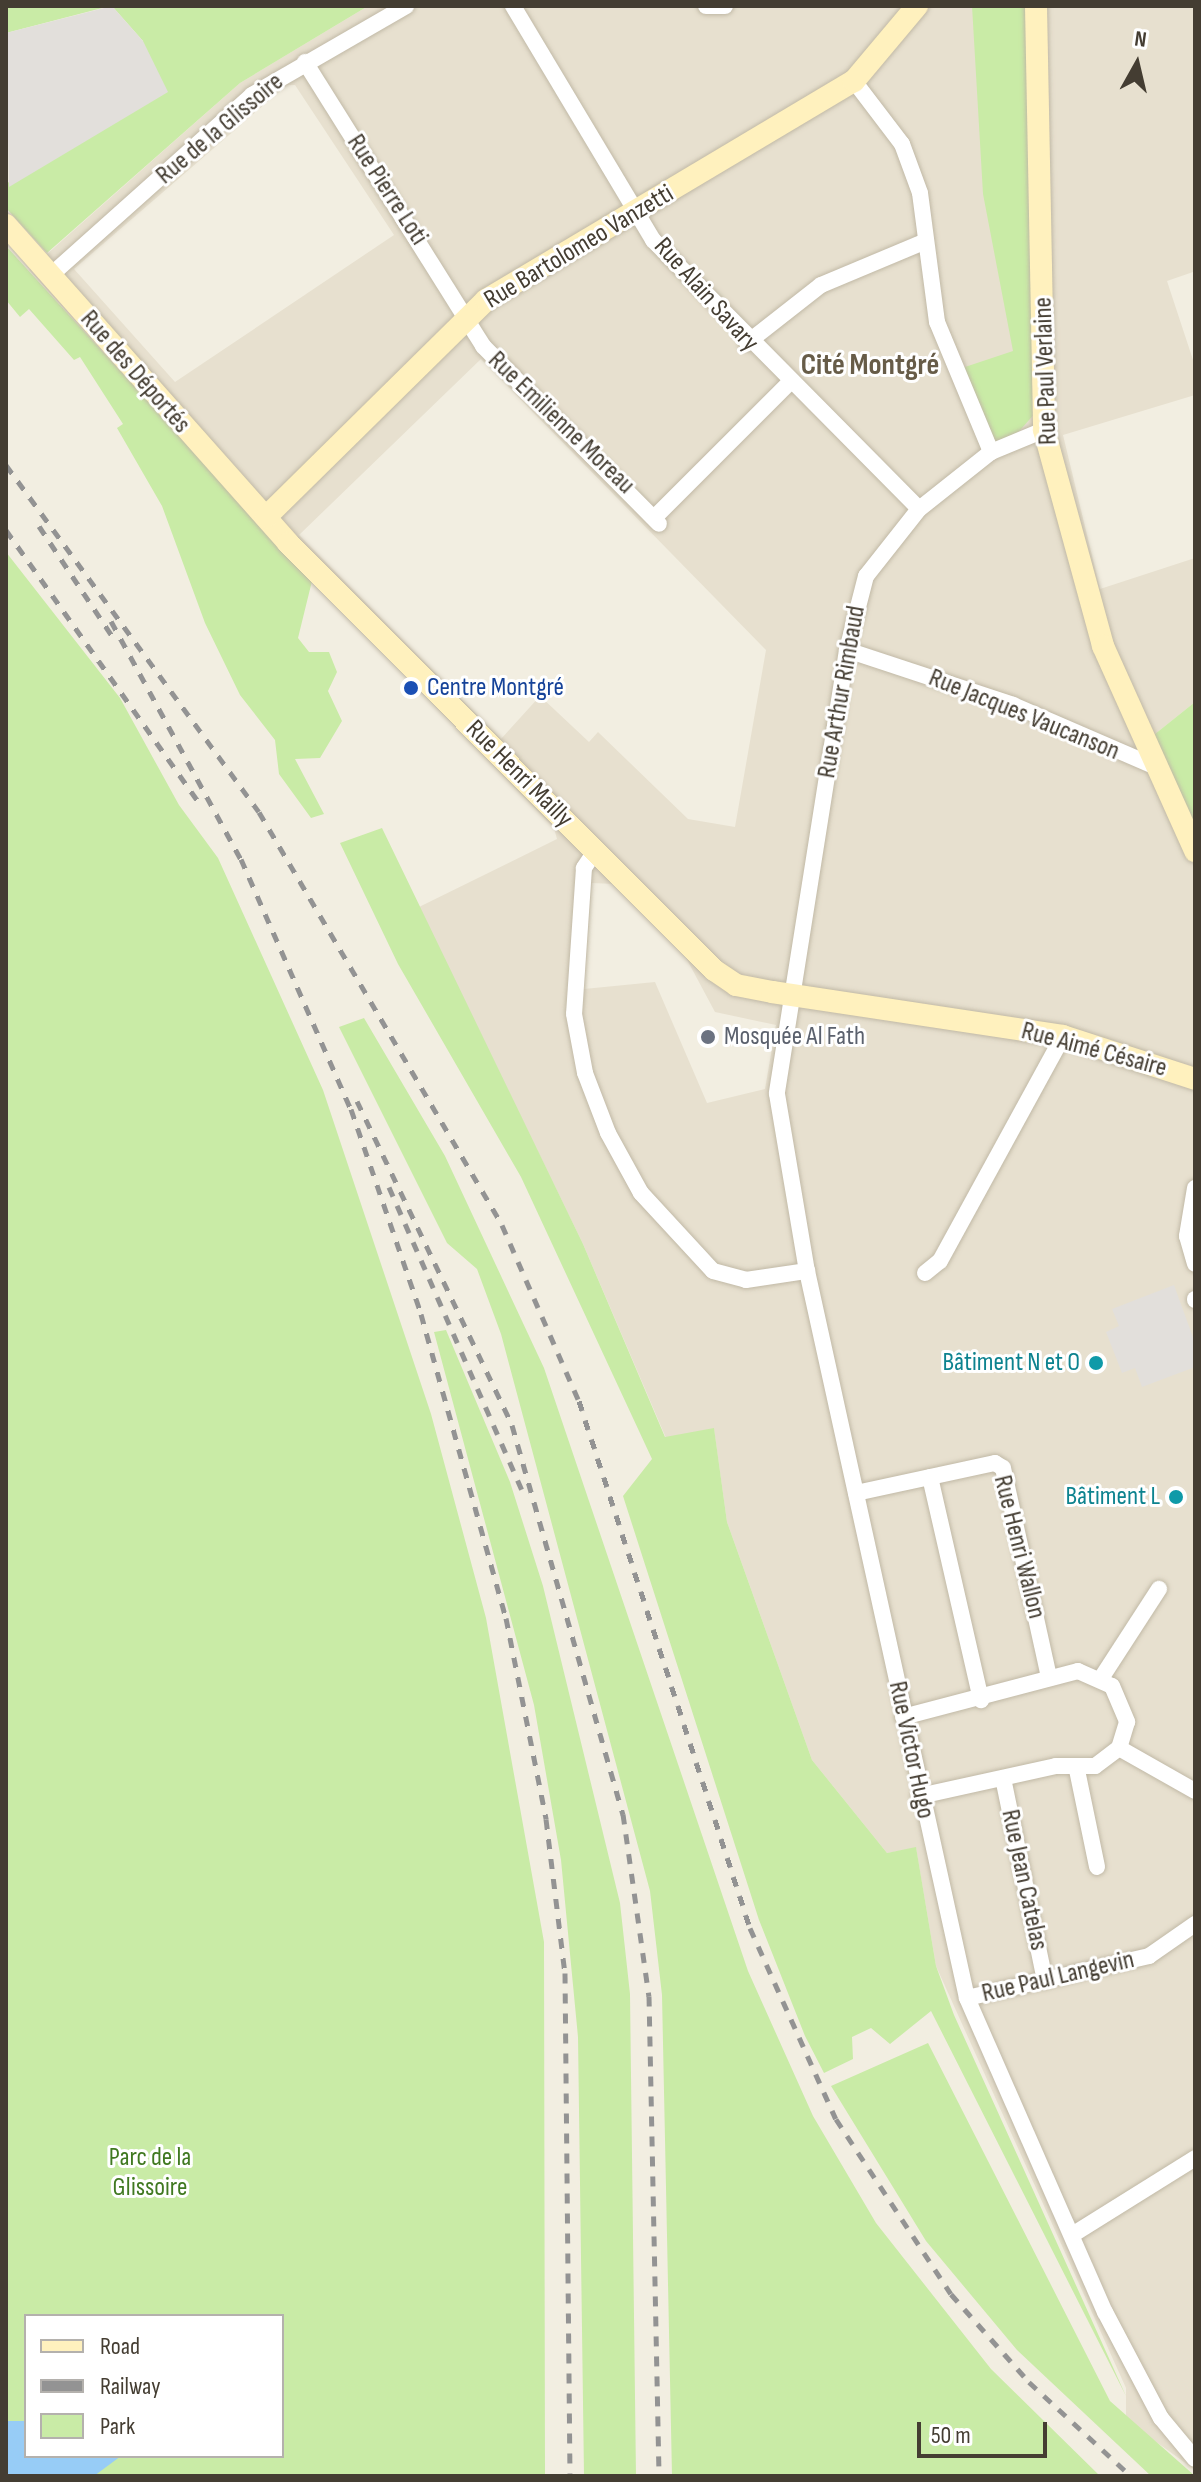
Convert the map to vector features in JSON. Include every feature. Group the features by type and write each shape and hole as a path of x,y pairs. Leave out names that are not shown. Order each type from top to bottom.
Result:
{"street":[{"name":"Rue de la Glissoire","path":"51,275 252,95 406,6"},
{"name":"Rue Alain Savary","path":"513,6 640,212 653,240 747,343 919,509"},
{"path":"706,6 725,6"},
{"name":"Rue Bartolomeo Vanzetti","path":"266,517 486,300 640,212 854,81 917,6"},
{"name":"Rue Paul Verlaine","path":"1036,6 1044,430 1096,624 1154,766 1195,851"},
{"name":"Rue Pierre Loti","path":"305,62 438,268 464,320"},
{"path":"854,81 902,144 920,193 924,242 937,322 991,452"},
{"name":"Rue des Déportés","path":"6,225 266,517"},
{"path":"747,343 821,285 924,242"},
{"name":"Rue Emilienne Moreau","path":"464,320 658,520 789,383"},
{"name":"Rue Arthur Rimbaud","path":"792,994 847,650 866,576 919,509 991,452 1044,430"},
{"name":"Rue Henri Mailly","path":"266,517 714,970 736,985 792,994"},
{"name":"Rue Jacques Vaucanson","path":"847,650 1013,705 1154,766"},
{"path":"596,850 584,868 574,1014 585,1073 608,1133 641,1193 713,1271 746,1280 807,1271"},
{"name":"Rue Aimé Césaire","path":"792,994 1063,1036 1195,1079"},
{"name":"Rue Victor Hugo","path":"792,994 777,1094 807,1271 919,1796 967,1998 1072,2235 1151,2401 1195,2459"},
{"path":"925,1273 940,1261 1063,1036"},
{"path":"1195,1188 1187,1236 1195,1264"},
{"name":"Rue Henri Wallon","path":"856,1493 995,1463 1003,1468 1049,1678"},
{"path":"930,1477 981,1700"},
{"path":"1102,1677 1159,1589"},
{"path":"903,1717 981,1700 1078,1671 1102,1677 1122,1701 1127,1722 1119,1748 1077,1770 1056,1766 919,1796"},
{"path":"1119,1748 1195,1791"},
{"path":"1077,1770 1097,1867"},
{"name":"Rue Jean Catelas","path":"1003,1778 1045,1981"},
{"name":"Rue Paul Langevin","path":"967,1998 1149,1956 1195,1924"},
{"path":"1072,2235 1195,2158"}],"shaded area":[{"path":"112,6 143,41 168,92 9,187 6,33"},
{"path":"368,6 1195,6 1195,278 1193,272 1167,281 1195,366 1195,395 1063,435 1100,589 1195,558 1195,702 1150,738 1195,826 1195,2470 1126,2420 1126,2388 936,1966 916,1848 887,1853 812,1760 727,1522 714,1429 666,1438 583,1244 419,907 557,839 554,828 252,519 29,270 240,83","holes":["287,85 295,85 394,235 175,382 74,269","481,359 766,650 735,827 688,819 598,732 589,742 540,696 501,739 299,535","592,883 614,884 685,956 715,1012 776,1025 765,1089 707,1103 655,982 584,989"]},
{"path":"1174,1285 1195,1343 1195,1367 1142,1387 1135,1368 1122,1373 1106,1332 1119,1326 1112,1309"}],"green space":[{"path":"6,6 110,6 6,33"},
{"path":"112,6 368,6 240,83 47,253 6,208 6,185 143,41"},
{"path":"972,6 1031,6 1037,411 1015,436 994,443 962,368 1013,351 983,194"},
{"path":"6,246 312,581 298,638 309,652 329,652 337,672 328,691 342,721 320,758 295,759 324,814 311,818 279,774 275,740 240,695 205,623 162,506 117,428 123,424 80,357 74,360 29,309 20,317 6,300"},
{"name":"Parc de la Glissoire","path":"6,552 120,698 179,805 218,858 323,1090 431,1414 486,1618 544,1942 545,2476 6,2476"},
{"path":"1195,702 1195,826 1150,738"},
{"path":"382,828 583,1244 665,1437 714,1428 727,1522 812,1760 887,1853 916,1847 936,1966 954,2015 1126,2396 931,2011 890,2044 871,2028 852,2037 853,2059 824,2073 805,2036 759,1920 623,1496 652,1459 521,1177 398,964 340,843"},
{"path":"364,1018 445,1156 544,1368 748,1971 813,2116 876,2223 991,2369 1100,2476 672,2476 662,1995 650,1891 501,1334 477,1269 447,1243 339,1027"},
{"path":"446,1330 510,1482 543,1586 620,1903 630,1994 636,2476 584,2476 578,2037 561,1860 534,1705 434,1332"},
{"path":"928,2043 1110,2401 1195,2476 1151,2476 1017,2350 926,2241 831,2086"}],"water":[{"path":"6,2421 24,2421 24,2458 118,2458 94,2476 6,2476"}],"railway":[{"path":"6,465 259,812 502,1225 579,1401 750,1928 836,2119 951,2294 1029,2382 1131,2476"},
{"path":"39,526 112,636"},
{"path":"6,530 200,804"},
{"path":"111,621 241,859 351,1109 421,1314 506,1618 546,1819 565,1973 570,2476"},
{"path":"357,1101 512,1425 623,1814 649,1996 659,2476"},
{"path":"389,1187 524,1495"}],"place":[{"name":"Centre Montgré","path":"411,688"},
{"name":"Mosquée Al Fath","path":"708,1037"},
{"name":"Bâtiment N et O","path":"1096,1363"},
{"name":"Bâtiment L","path":"1176,1497"}],"district":[{"name":"Cité Montgré","path":"870,365"}]}
